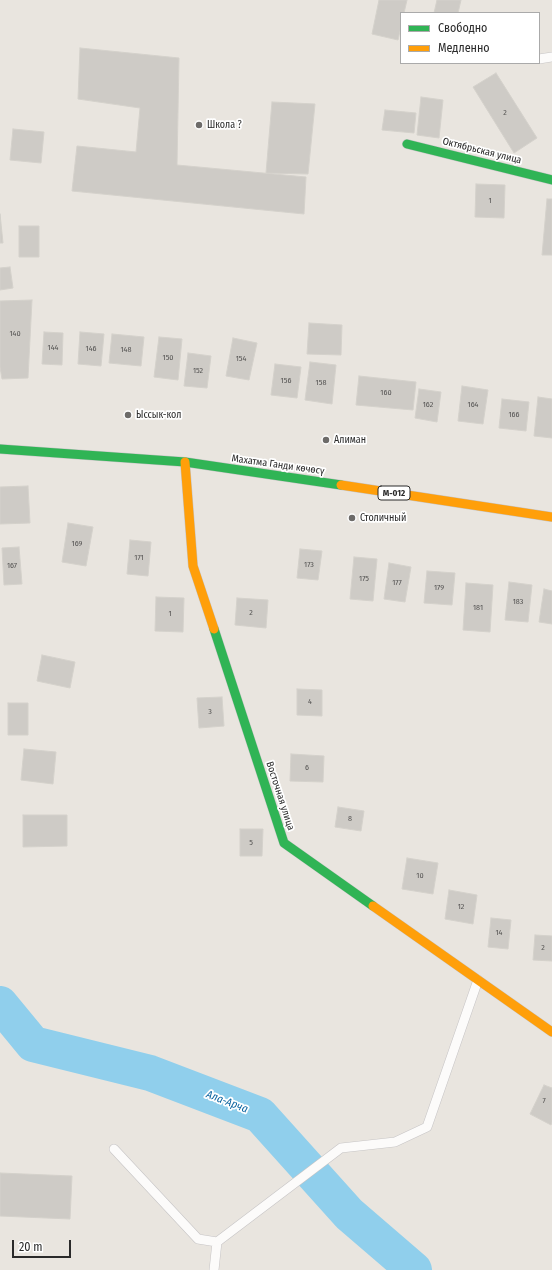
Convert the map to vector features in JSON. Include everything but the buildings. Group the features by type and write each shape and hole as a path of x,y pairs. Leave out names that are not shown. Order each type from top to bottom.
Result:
{"street":[{"name":"Октябрьская улица","path":"407,144 552,180"},
{"name":"Махатма Ганди көчөсү","path":"0,449 185,462 552,517"},
{"name":"Восточная улица","path":"185,462 193,566 284,843 552,1032"}],"lane":[{"path":"540,59 552,57"},
{"path":"114,1149 198,1239 217,1242 341,1148 395,1142 427,1127 478,980"},
{"path":"214,1270 217,1242"}],"waterway":[{"name":"Ала-Арча","path":"0,1004 33,1044 150,1073 260,1115 349,1214 414,1270"}],"traffic: fast":[{"path":"407,144 552,180"},
{"path":"0,449 185,462 341,485"},
{"path":"214,629 284,843 373,906"}],"traffic: slow":[{"path":"185,462 193,566 214,629"},
{"path":"341,485 552,517"},
{"path":"373,906 552,1032"}],"place":[{"name":"Школа ?","path":"199,125"},
{"name":"Ыссык-кол","path":"128,415"},
{"name":"Алиман","path":"326,440"},
{"name":"Столичный","path":"352,518"}]}
